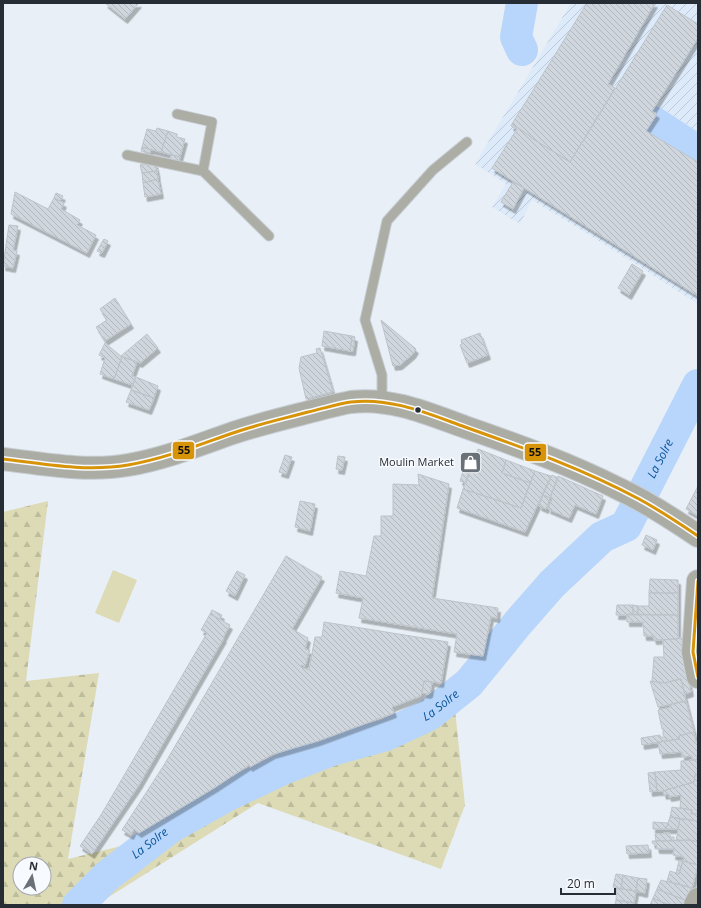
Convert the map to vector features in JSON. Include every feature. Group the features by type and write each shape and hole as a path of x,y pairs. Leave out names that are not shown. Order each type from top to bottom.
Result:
{"street":[{"path":"3,459 74,467 94,468 126,466 174,454 232,433 318,410 350,402 382,402 433,416 584,472 621,489 672,518 698,536"},
{"path":"698,581 693,652 698,677"},
{"path":"695,905 698,899"}],"lane":[{"path":"177,114 212,122 203,171"},
{"path":"382,402 382,375 365,320 387,221 433,170 467,142"},
{"path":"127,156 203,171 269,236"}],"shaded area":[{"path":"571,3 698,3 698,304 532,200 520,224 492,207 506,184 475,164"}],"green space":[{"path":"48,501 26,681 99,673 68,859 121,846 258,767 349,737 424,707 452,681 465,805 441,869 258,803 96,905 3,905 3,512"},
{"path":"113,570 137,580 119,623 95,613"}],"building":[{"path":"105,3 139,3 125,19"},
{"path":"587,3 655,3 608,84 615,88 570,162 512,124"},
{"path":"667,5 698,24 698,38 652,111 657,114 646,131 698,162 698,296 492,168 517,129 511,126 512,124 570,162"},
{"path":"157,128 168,131 161,152 142,147 147,129 156,131"},
{"path":"168,131 177,134 177,137 185,139 180,157 161,152"},
{"path":"142,147 151,150 150,153 141,151"},
{"path":"171,155 180,157 179,161 170,159"},
{"path":"155,163 157,171 142,173 140,165"},
{"path":"157,171 158,179 143,183 142,173"},
{"path":"158,179 161,194 145,197 143,183"},
{"path":"513,182 524,188 513,209 501,202"},
{"path":"15,192 48,209 54,198 64,203 61,209 80,220 77,225 96,235 87,253 11,214"},
{"path":"56,193 63,196 60,201 54,198"},
{"path":"9,225 18,226 13,250 17,251 13,268 3,266"},
{"path":"104,239 108,241 102,253 97,251"},
{"path":"632,264 643,271 629,295 618,288"},
{"path":"115,298 131,324 105,341 96,327 107,320 100,309"},
{"path":"381,320 416,349 413,354 400,365 393,366"},
{"path":"324,331 352,336 350,351 322,346"},
{"path":"480,333 488,355 467,363 460,345 462,344 461,340"},
{"path":"147,334 158,348 140,363 121,356"},
{"path":"352,336 355,337 353,351 350,351"},
{"path":"105,343 122,357 114,379 100,374 105,358 99,355"},
{"path":"320,348 333,392 306,399 299,368 301,357 317,353 316,349"},
{"path":"122,357 137,362 132,376 136,377 132,385 114,379"},
{"path":"136,377 158,386 154,398 131,390"},
{"path":"131,390 154,398 149,410 126,402"},
{"path":"478,449 506,460 502,473 530,483 521,508 463,489"},
{"path":"285,455 292,457 286,474 279,472"},
{"path":"468,455 475,457 466,483 460,481"},
{"path":"338,456 345,457 342,470 336,469"},
{"path":"506,460 535,471 530,483 502,473"},
{"path":"535,471 551,476 525,532 457,508 463,489 521,508"},
{"path":"418,474 449,484 432,598 498,608 497,618 491,617 483,656 454,652 457,634 359,618 363,598 336,593 340,571 366,576 374,536 381,536 381,516 393,516 393,484 419,485"},
{"path":"552,475 558,478 550,498 543,495"},
{"path":"558,476 603,496 596,514 575,505 569,518 548,509 552,499 550,498"},
{"path":"698,486 698,516 686,509"},
{"path":"543,495 550,498 546,509 539,506"},
{"path":"300,501 315,504 310,531 295,527"},
{"path":"646,535 657,540 653,550 642,545"},
{"path":"286,556 322,577 292,629 308,638 305,649 310,650 305,666 301,665 301,667 309,670 315,637 322,637 324,622 448,642 441,683 424,681 421,696 392,707 394,713 318,741 273,754 250,767 249,765 139,833 134,829 131,835 122,830 164,765"},
{"path":"237,571 245,575 235,596 226,591"},
{"path":"650,579 678,580 678,593 649,593"},
{"path":"649,593 678,593 678,615 638,615 638,606 649,606"},
{"path":"617,605 633,605 633,615 616,615"},
{"path":"633,605 638,606 638,615 633,615"},
{"path":"212,610 222,615 220,619 210,614"},
{"path":"210,614 230,625 224,638 139,785 92,854 80,846 101,815 207,633 201,630"},
{"path":"627,614 678,615 678,639 654,640 653,636 644,636 643,622 627,622"},
{"path":"684,638 686,664 691,692 685,694 681,679 664,683 652,681 654,657 664,657 663,640"},
{"path":"681,679 686,701 658,707 650,681 664,683"},
{"path":"424,681 432,682 430,693 428,694 422,693"},
{"path":"686,701 694,732 679,736 679,739 642,745 641,738 660,735 660,737 665,737 663,735 663,728 662,729 658,710 671,707 671,704"},
{"path":"694,732 696,742 698,742 698,758 696,760 692,760 692,756 682,757 682,752 660,754 658,742 679,739 679,736"},
{"path":"697,758 698,775 695,775 694,782 663,791 657,791 655,772 681,770 681,761 696,760"},
{"path":"655,772 657,791 650,792 648,773"},
{"path":"695,775 698,775 698,814 691,814 692,810 680,808 681,795 669,797 668,794 664,795 663,791 694,782"},
{"path":"672,807 692,810 691,814 698,814 698,821 670,817"},
{"path":"670,817 680,819 678,829 666,829"},
{"path":"680,819 698,821 698,842 690,840 676,841"},
{"path":"653,822 668,823 666,829 653,829"},
{"path":"670,833 670,837 674,837 674,841 656,841 655,834"},
{"path":"690,840 698,842 698,865 683,861 684,857 673,855 674,849 657,849 656,844 653,844 652,841"},
{"path":"648,845 649,853 627,854 626,846"},
{"path":"679,861 683,861 679,874 676,873"},
{"path":"683,861 698,865 692,888 667,881 670,871 679,874"},
{"path":"616,874 623,875 621,889 613,887"},
{"path":"623,875 638,878 636,891 621,889"},
{"path":"638,878 647,879 645,893 636,891"},
{"path":"661,880 692,888 687,901 657,889"},
{"path":"617,888 636,891 634,903 616,900"},
{"path":"657,889 687,901 685,905 669,905 653,898"},
{"path":"653,898 669,905 650,905"},
{"path":"616,900 634,903 633,905 615,905"}],"waterway":[{"name":"La Solre","path":"522,3 516,37 522,50"},
{"name":"La Solre","path":"653,122 698,151"},
{"name":"La Solre","path":"78,905 107,876 171,827 228,795 285,768 332,750 386,735 429,715 469,683 552,584 602,537 626,526 698,385"}],"transit line":[{"name":"55","path":"3,459 49,465 97,468 128,465 167,456 239,431 335,405 366,401 381,402 395,404 424,412 531,451 575,469 639,499 698,536"},
{"name":"55","path":"698,581 693,652 698,677"}],"place":[{"name":"Moulin Market","path":"470,462"}]}
